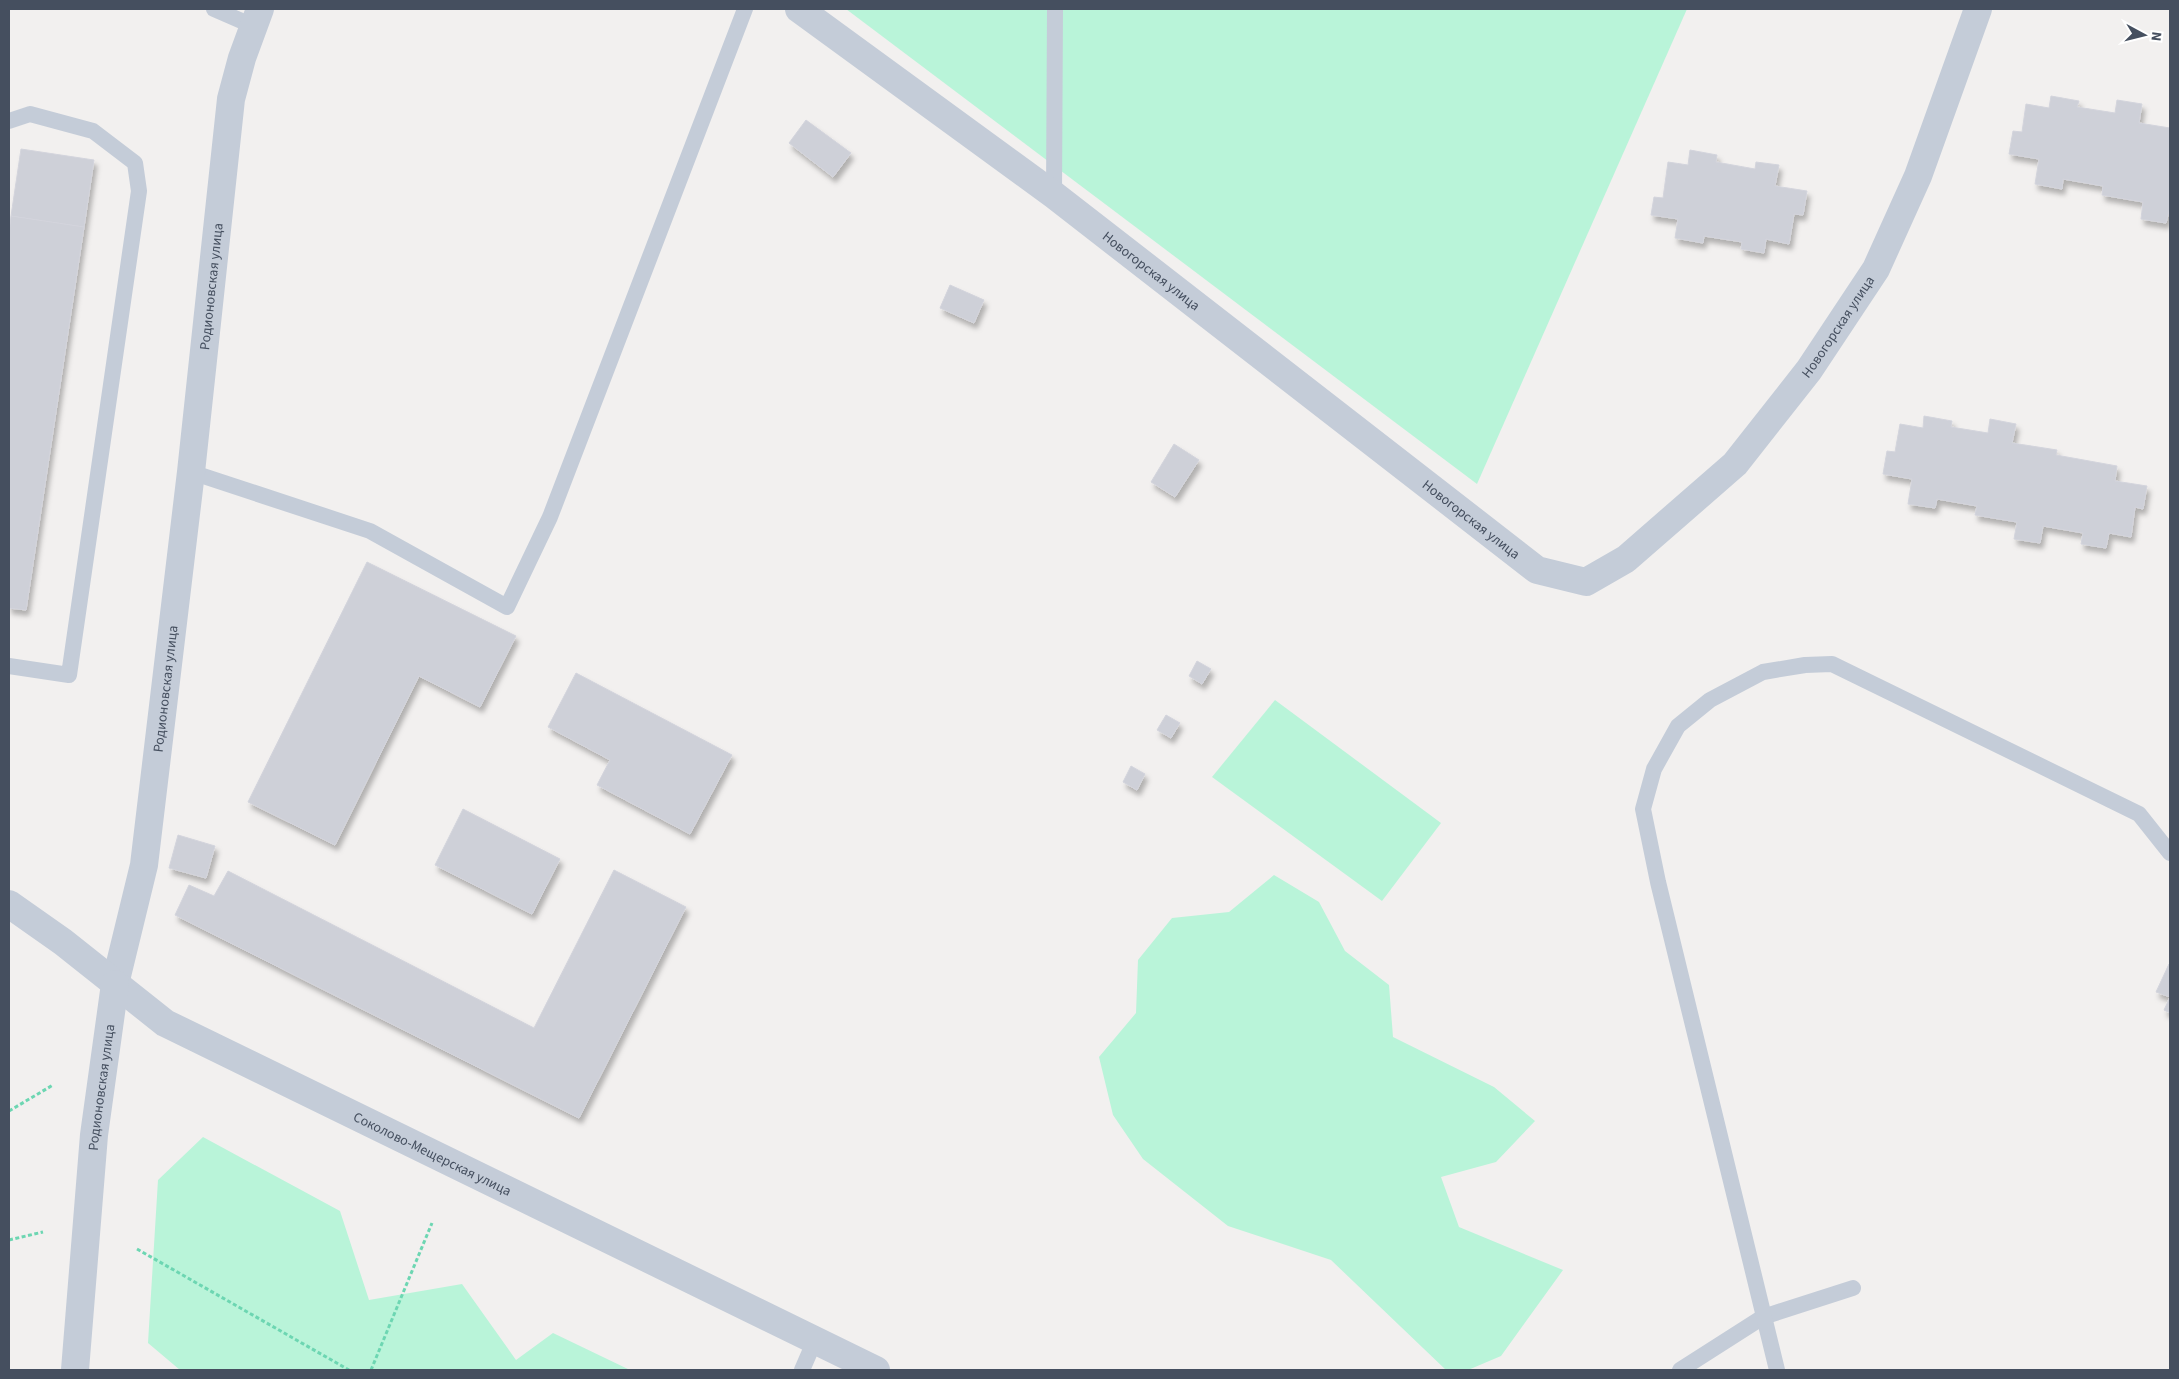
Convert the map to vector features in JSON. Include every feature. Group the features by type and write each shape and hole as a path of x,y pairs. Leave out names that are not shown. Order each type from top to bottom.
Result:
{"street":[{"name":"Новогорская улица","path":"799,9 1054,195 1538,570 1586,582 1626,559 1735,464 1814,362 1876,269 1918,176 1978,9"},
{"name":"Родионовская улица","path":"75,1370 94,1135 115,984 144,865 191,472 231,99 242,58 257,18"},
{"name":"Соколово-Мещерская улица","path":"9,904 63,942 165,1023 876,1370"}],"lane":[{"path":"214,9 257,18"},
{"path":"191,472 370,531 507,607 550,517 745,9"},
{"path":"1054,195 1055,9"},
{"path":"9,121 30,114 93,132 134,163 139,191 69,674 9,666"},
{"path":"1777,1370 1658,882 1643,809 1654,769 1678,726 1710,700 1763,672 1805,665 1832,664 2139,814 2170,853"},
{"path":"1680,1370 1763,1317 1853,1288"},
{"path":"802,1370 815,1340"}],"path":[{"path":"9,1111 53,1085"},
{"path":"371,1370 432,1223"},
{"path":"9,1240 43,1232"},
{"path":"137,1249 349,1370"}],"green space":[{"path":"846,9 1687,9 1477,484"},
{"path":"1275,700 1441,823 1382,901 1212,777"},
{"path":"1274,875 1319,902 1345,951 1389,985 1393,1037 1494,1087 1535,1121 1496,1162 1441,1177 1459,1227 1563,1270 1501,1356 1468,1370 1446,1370 1331,1260 1228,1226 1143,1159 1113,1115 1099,1057 1136,1013 1138,960 1172,918 1229,912"},
{"path":"203,1137 340,1211 369,1300 462,1284 516,1360 553,1333 630,1370 180,1370 148,1343 158,1180"}],"building":[{"path":"2051,96 2079,101 2077,107 2115,113 2117,100 2142,104 2139,123 2170,128 2170,207 2166,223 2141,219 2143,202 2102,195 2103,186 2063,179 2062,189 2035,184 2039,159 2009,154 2013,131 2022,132 2026,104 2049,108"},
{"path":"806,120 851,153 833,177 789,143"},
{"path":"21,149 94,160 84,227 11,216"},
{"path":"1690,150 1717,155 1716,162 1755,169 1756,162 1779,165 1775,186 1807,191 1803,215 1794,214 1789,244 1766,239 1764,253 1741,249 1742,242 1704,236 1703,243 1675,238 1678,219 1651,215 1654,197 1663,198 1668,162 1688,165"},
{"path":"11,216 84,227 26,610 9,608 9,233"},
{"path":"950,285 984,300 974,323 940,308"},
{"path":"1924,416 1952,421 1951,427 1988,433 1990,419 2016,424 2012,443 2057,450 2056,455 2117,466 2115,481 2147,486 2143,509 2135,507 2131,537 2109,533 2106,548 2081,544 2083,533 2043,526 2040,543 2014,539 2017,522 1975,515 1977,506 1937,499 1935,508 1908,504 1912,479 1883,474 1887,451 1895,452 1900,424 1923,428"},
{"path":"1174,444 1199,460 1175,497 1151,482"},
{"path":"367,562 516,636 480,707 419,676 335,845 248,802"},
{"path":"1197,661 1211,669 1202,684 1189,676"},
{"path":"576,673 732,755 690,834 597,785 610,760 548,727"},
{"path":"1166,715 1180,723 1171,738 1157,730"},
{"path":"1131,766 1145,774 1137,790 1123,782"},
{"path":"463,809 560,859 532,914 435,865"},
{"path":"178,835 215,846 206,878 169,868"},
{"path":"614,870 686,907 579,1118 175,915 189,885 214,896 228,871 534,1028"},
{"path":"2170,965 2170,997 2156,992"},
{"path":"2170,997 2170,1013 2164,1010"}]}
